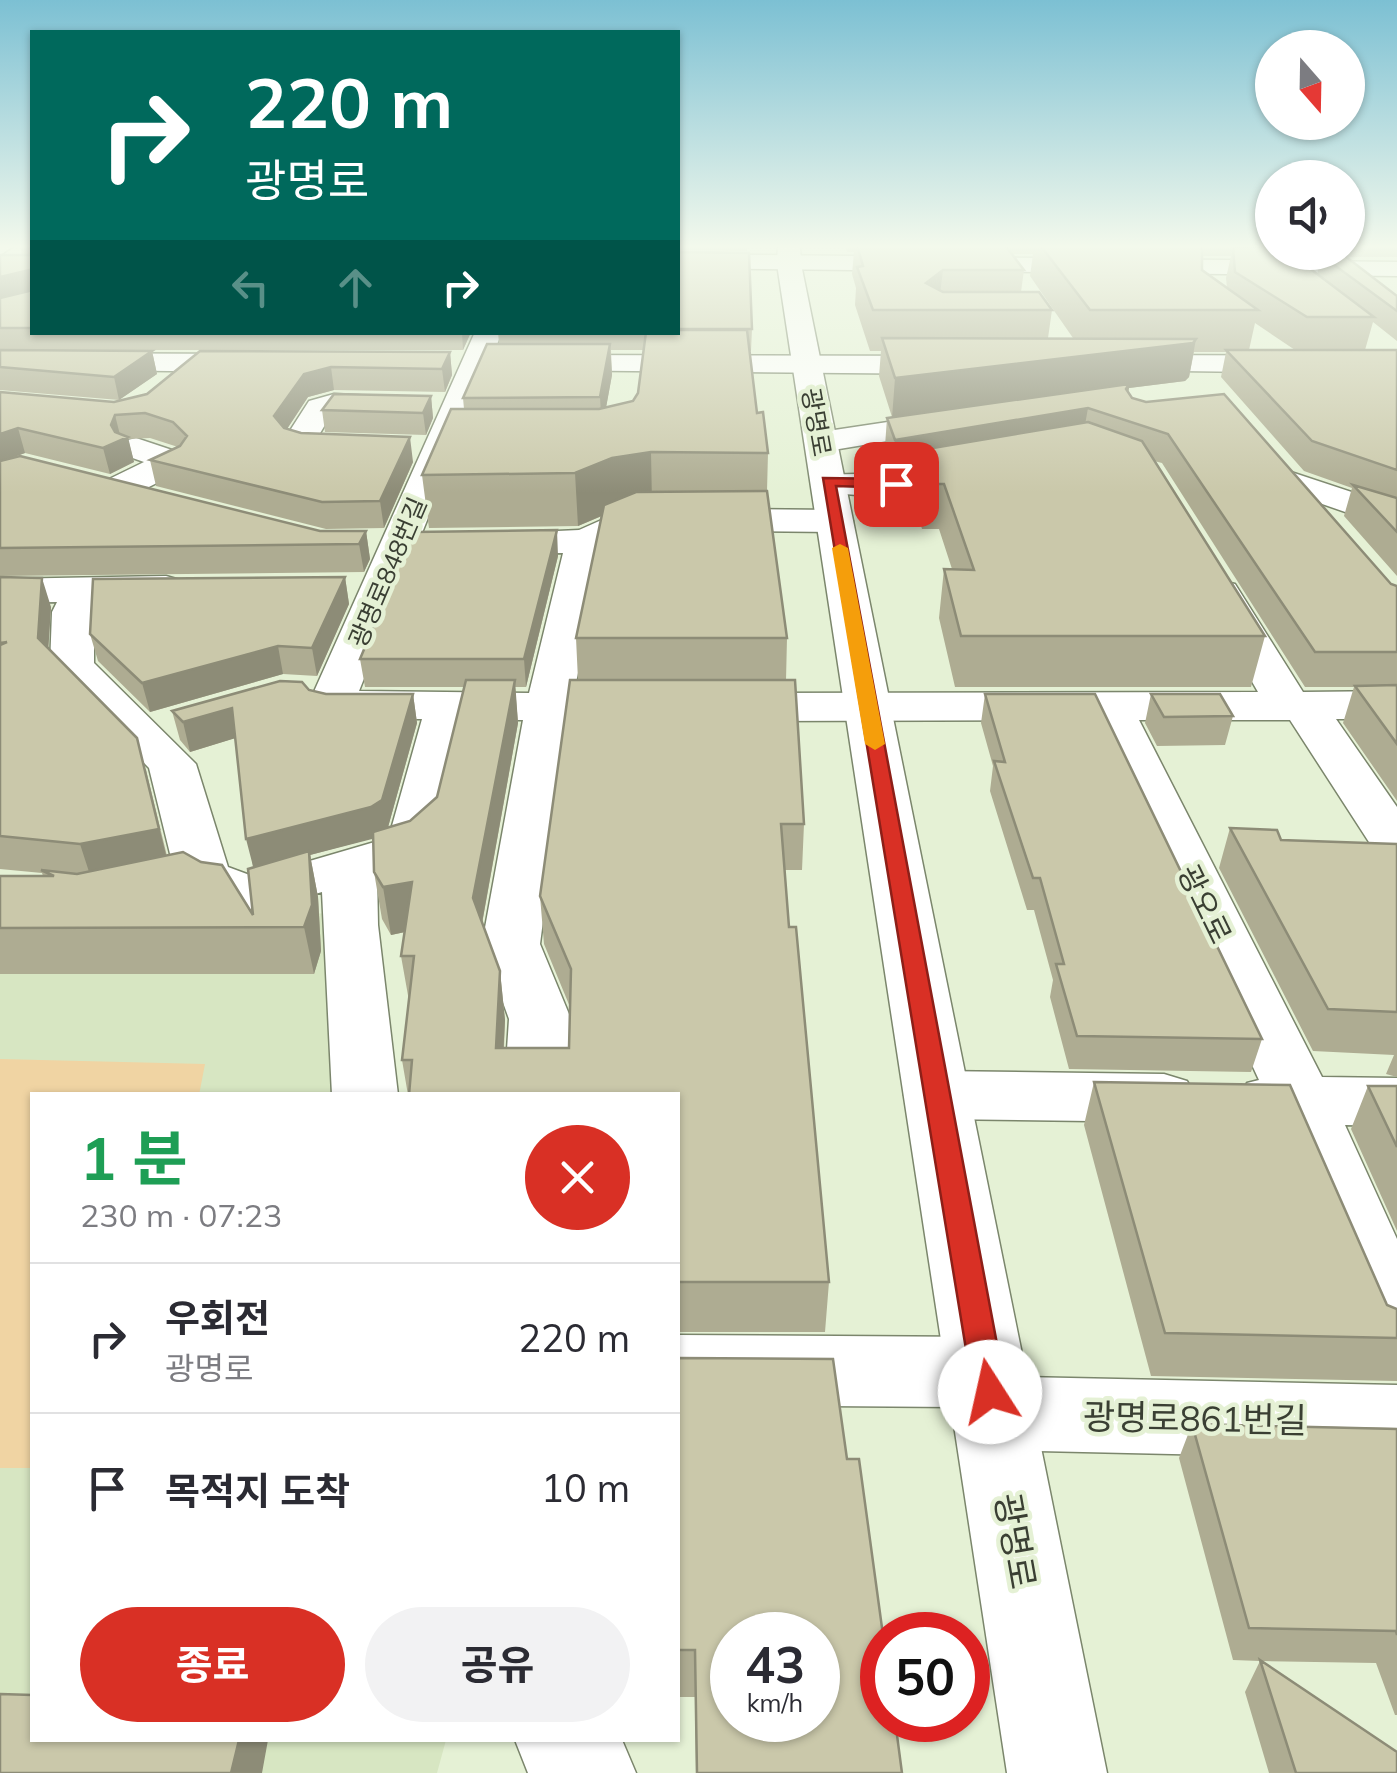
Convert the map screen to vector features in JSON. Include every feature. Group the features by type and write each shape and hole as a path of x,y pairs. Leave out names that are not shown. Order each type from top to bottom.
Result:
{"street":[{"name":"광명로","path":"801,328 1057,1773"},
{"path":"0,361 40,335"},
{"path":"106,362 147,335"},
{"path":"153,397 199,363 254,335"},
{"path":"1254,338 1300,378 1397,389"},
{"path":"1372,341 1397,363"},
{"path":"467,353 630,364 978,364"},
{"name":"광명로848번길","path":"336,694 359,588 411,544 454,446 467,353"},
{"path":"0,361 282,363"},
{"path":"1093,364 1206,383 1300,378 1397,363"},
{"path":"626,402 630,364"},
{"path":"1160,396 1206,383"},
{"path":"454,446 298,443 320,407 334,403 459,405"},
{"path":"411,544 584,541 628,522 827,476 996,425"},
{"path":"115,489 172,461 136,448"},
{"path":"1266,453 1338,538"},
{"name":"광명로","path":"827,476 896,484 1027,460"},
{"path":"79,480 170,502"},
{"path":"1291,482 1397,519"},
{"path":"538,1092 540,1019 511,944 548,707 584,541"},
{"path":"1199,556 1296,706 1397,845"},
{"path":"83,588 72,612 72,666 172,764 203,876"},
{"path":"0,591 202,588"},
{"path":"283,692 336,694 332,705 448,707 1397,705"},
{"path":"128,891 203,876 235,892 258,894 397,852 414,840 448,707"},
{"name":"광오로","path":"1110,707 1301,1100 1397,1324"},
{"path":"140,733 194,717"},
{"path":"350,866 350,924 364,1092"},
{"path":"937,1095 1397,1102"},
{"path":"680,1370 990,1392"},
{"name":"광명로861번길","path":"990,1392 1397,1422"},
{"path":"565,1742 586,1773"}],"shaded area":[{"path":"0,906 344,914 374,1092 30,1092 30,1742 445,1742 437,1773 0,1773"},
{"path":"0,1059 205,1064 200,1092 30,1092 30,1468 0,1468"}],"building":[{"path":"680,328 752,328 680,329"},
{"path":"680,330 747,330 757,413 763,412 768,453 651,452 612,458 575,473 422,475 451,409 599,409 633,401 638,393 646,335 680,335"},
{"path":"882,338 1196,339 1193,343 895,378"},
{"path":"487,344 610,344 600,397 463,398"},
{"path":"0,350 152,351 114,377 0,367"},
{"path":"1226,350 1397,350 1397,470 1312,441"},
{"path":"200,351 450,352 442,369 331,367 304,374 274,416 284,428 301,433 410,437 380,501 322,502 150,460 180,446 187,436 173,422 145,413 115,415 111,425 115,432 128,437 103,448 18,428 0,434 0,392 114,402 147,394"},
{"path":"1129,384 1126,389 1132,398 1146,402 1224,394 1391,584 1397,586 1397,652 1315,652 1168,434 1088,408 895,440 887,418"},
{"path":"334,394 431,396 423,413 322,410"},
{"path":"1088,422 1142,441 1265,636 961,636 944,569 974,570 944,484 926,484 915,451"},
{"path":"20,456 320,531 366,531 359,544 0,548 0,461"},
{"path":"1353,485 1397,498 1397,532"},
{"path":"767,491 787,638 576,638 604,505 636,492"},
{"path":"557,530 524,659 360,659 413,532"},
{"path":"0,577 42,578 38,638 137,738 159,829 80,844 0,836 0,645 7,642 0,643"},
{"path":"345,577 312,648 278,646 142,683 90,634 93,579"},
{"path":"466,680 515,680 473,898 500,971 496,1048 569,1048 571,969 540,896 570,680 795,680 804,824 781,824 789,927 796,927 829,1282 680,1282 680,1092 409,1092 412,1060 402,1060 414,956 401,956 412,882 383,887 374,872 373,832 410,821 437,797"},
{"path":"280,681 302,682 309,690 326,694 413,694 382,800 371,807 246,839 232,708 183,722 172,711"},
{"path":"1397,685 1397,744 1355,686"},
{"path":"985,694 1095,694 1262,1039 1077,1036 1056,964 1064,964 1040,878 1033,878 994,761 1005,762"},
{"path":"1151,694 1220,694 1233,716 1164,717"},
{"path":"1230,828 1277,830 1281,840 1397,844 1397,1012 1328,1009"},
{"path":"309,851 312,905 304,927 0,928 0,876 54,876 41,870 77,874 183,852 201,862 222,865 253,915 248,869"},
{"path":"1094,1082 1290,1085 1387,1305 1397,1309 1397,1338 1165,1333"},
{"path":"1368,1086 1397,1086 1397,1147"},
{"path":"680,1358 833,1359 847,1459 859,1459 880,1612 860,1612 860,1742 898,1742 902,1773 697,1773 695,1650 680,1650"},
{"path":"1192,1424 1397,1429 1397,1635 1396,1631 1249,1628"},
{"path":"1260,1660 1397,1752 1397,1773 1296,1773"},
{"path":"0,1694 30,1695 30,1742 239,1742 231,1773 0,1773"}],"slow traffic":[{"path":"840,548 875,744"}],"route":[{"path":"896,484 828,482 990,1392"}]}
